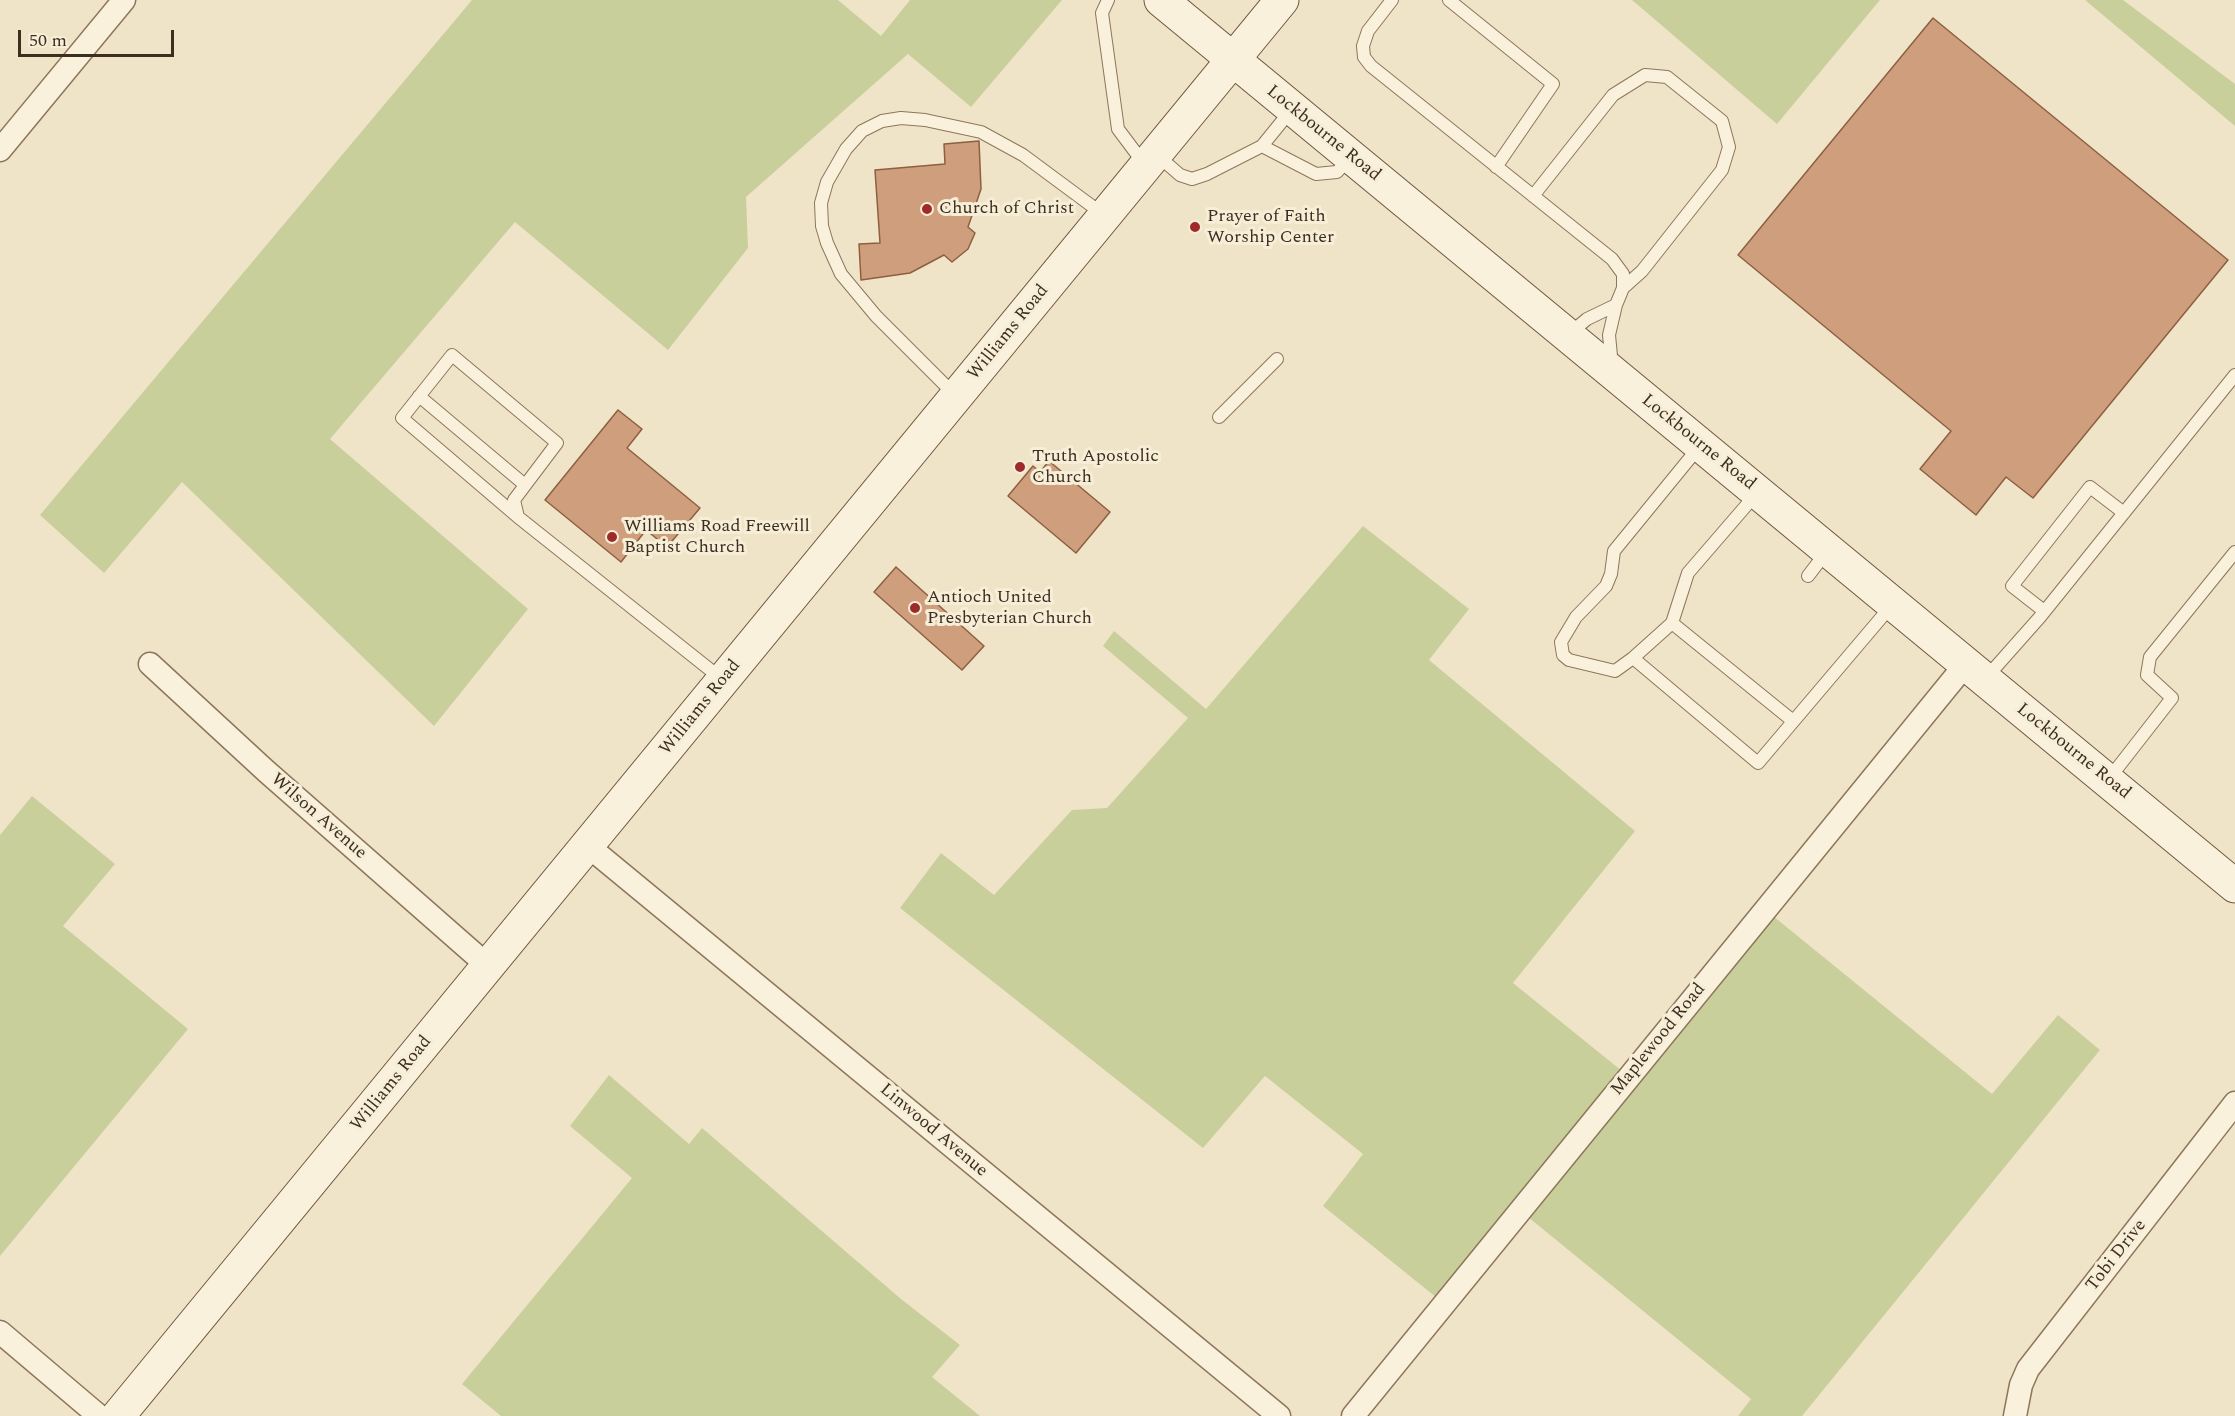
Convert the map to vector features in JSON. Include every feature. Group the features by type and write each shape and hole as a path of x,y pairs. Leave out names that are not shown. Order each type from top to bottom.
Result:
{"main road":[{"name":"Lockbourne Road","path":"1161,0 2235,886"},
{"name":"Williams Road","path":"118,1416 1282,0"}],"street":[{"path":"0,150 124,0"},
{"name":"Wilson Avenue","path":"150,664 266,771 488,966"},
{"name":"Maplewood Road","path":"1353,1416 1975,672"},
{"name":"Linwood Avenue","path":"588,846 1279,1416"},
{"name":"Tobi Drive","path":"2015,1416 2020,1384 2028,1369 2235,1103"},
{"path":"0,1332 99,1416"}],"lane":[{"path":"1108,0 1102,13 1118,129 1151,160 1192,179 1207,174 1262,146 1293,109"},
{"path":"1392,0 1368,31 1363,46 1364,57 1371,66 1612,260 1623,274 1623,288 1609,334 1612,373"},
{"path":"1449,0 1553,84 1496,166"},
{"path":"1533,196 1613,96 1645,75 1667,77 1722,122 1729,147 1722,170 1642,271 1623,288"},
{"path":"957,397 869,308 842,274 827,243 822,226 821,203 827,182 846,149 862,130 882,121 901,118 925,120 981,132 1023,155 1105,216"},
{"path":"1262,146 1316,174 1337,172 1351,157"},
{"path":"1567,336 1587,320 1616,305"},
{"path":"518,517 514,500 557,443 452,355 402,418 518,517 723,680"},
{"path":"1219,417 1277,359"},
{"path":"1975,672 2044,611 2235,375"},
{"path":"419,396 525,485"},
{"path":"1700,446 1614,551 1611,574 1606,586 1576,617 1561,642 1563,655 1569,660 1615,671 1634,658 1672,623 1688,573 1757,492"},
{"path":"2044,611 2012,586 2090,487 2124,513"},
{"path":"1808,576 1828,550"},
{"path":"2107,780 2172,698 2146,675 2150,657 2235,552"},
{"path":"1634,658 1758,763 1892,604"},
{"path":"1672,623 1793,721"}],"green space":[{"path":"472,0 838,0 881,36 910,0 1062,0 971,107 908,54 746,197 748,248 668,350 515,222 330,439 528,609 434,726 182,482 104,573 40,515"},
{"path":"1632,0 1880,0 1777,124"},
{"path":"2085,0 2123,0 2235,84 2235,126"},
{"path":"1363,526 1469,609 1429,660 1635,831 1513,983 1622,1071 1437,1298 1323,1206 1363,1154 1265,1076 1203,1148 900,908 941,853 994,895 1072,810 1107,808 1188,718 1103,646 1114,631 1206,709"},
{"path":"32,796 115,864 63,926 188,1029 0,1256 0,835"},
{"path":"1773,916 1992,1094 2058,1015 2100,1050 1802,1416 1738,1416 1751,1399 1528,1217"},
{"path":"609,1075 689,1144 702,1128 901,1299 960,1345 932,1377 980,1416 501,1416 462,1384 632,1178 570,1126"}],"building":[{"path":"1933,18 2228,260 2033,498 2006,477 1976,515 1920,469 1951,431 1738,255"},
{"name":"Church of Christ","path":"979,141 981,189 968,227 975,233 968,249 952,262 944,255 910,273 861,280 859,244 880,243 875,170 945,164 944,144"},
{"path":"618,410 642,429 627,448 700,508 667,547 646,530 621,562 545,500"},
{"path":"1049,461 1110,512 1076,553 1008,496 1033,466 1040,472"},
{"path":"896,567 984,646 962,670 874,592"}],"place":[{"name":"Church of Christ","path":"927,209"},
{"name":"Prayer of Faith Worship Center","path":"1195,227"},
{"name":"Truth Apostolic Church","path":"1020,467"},
{"name":"Williams Road Freewill Baptist Church","path":"612,537"},
{"name":"Antioch United Presbyterian Church","path":"915,608"}]}
